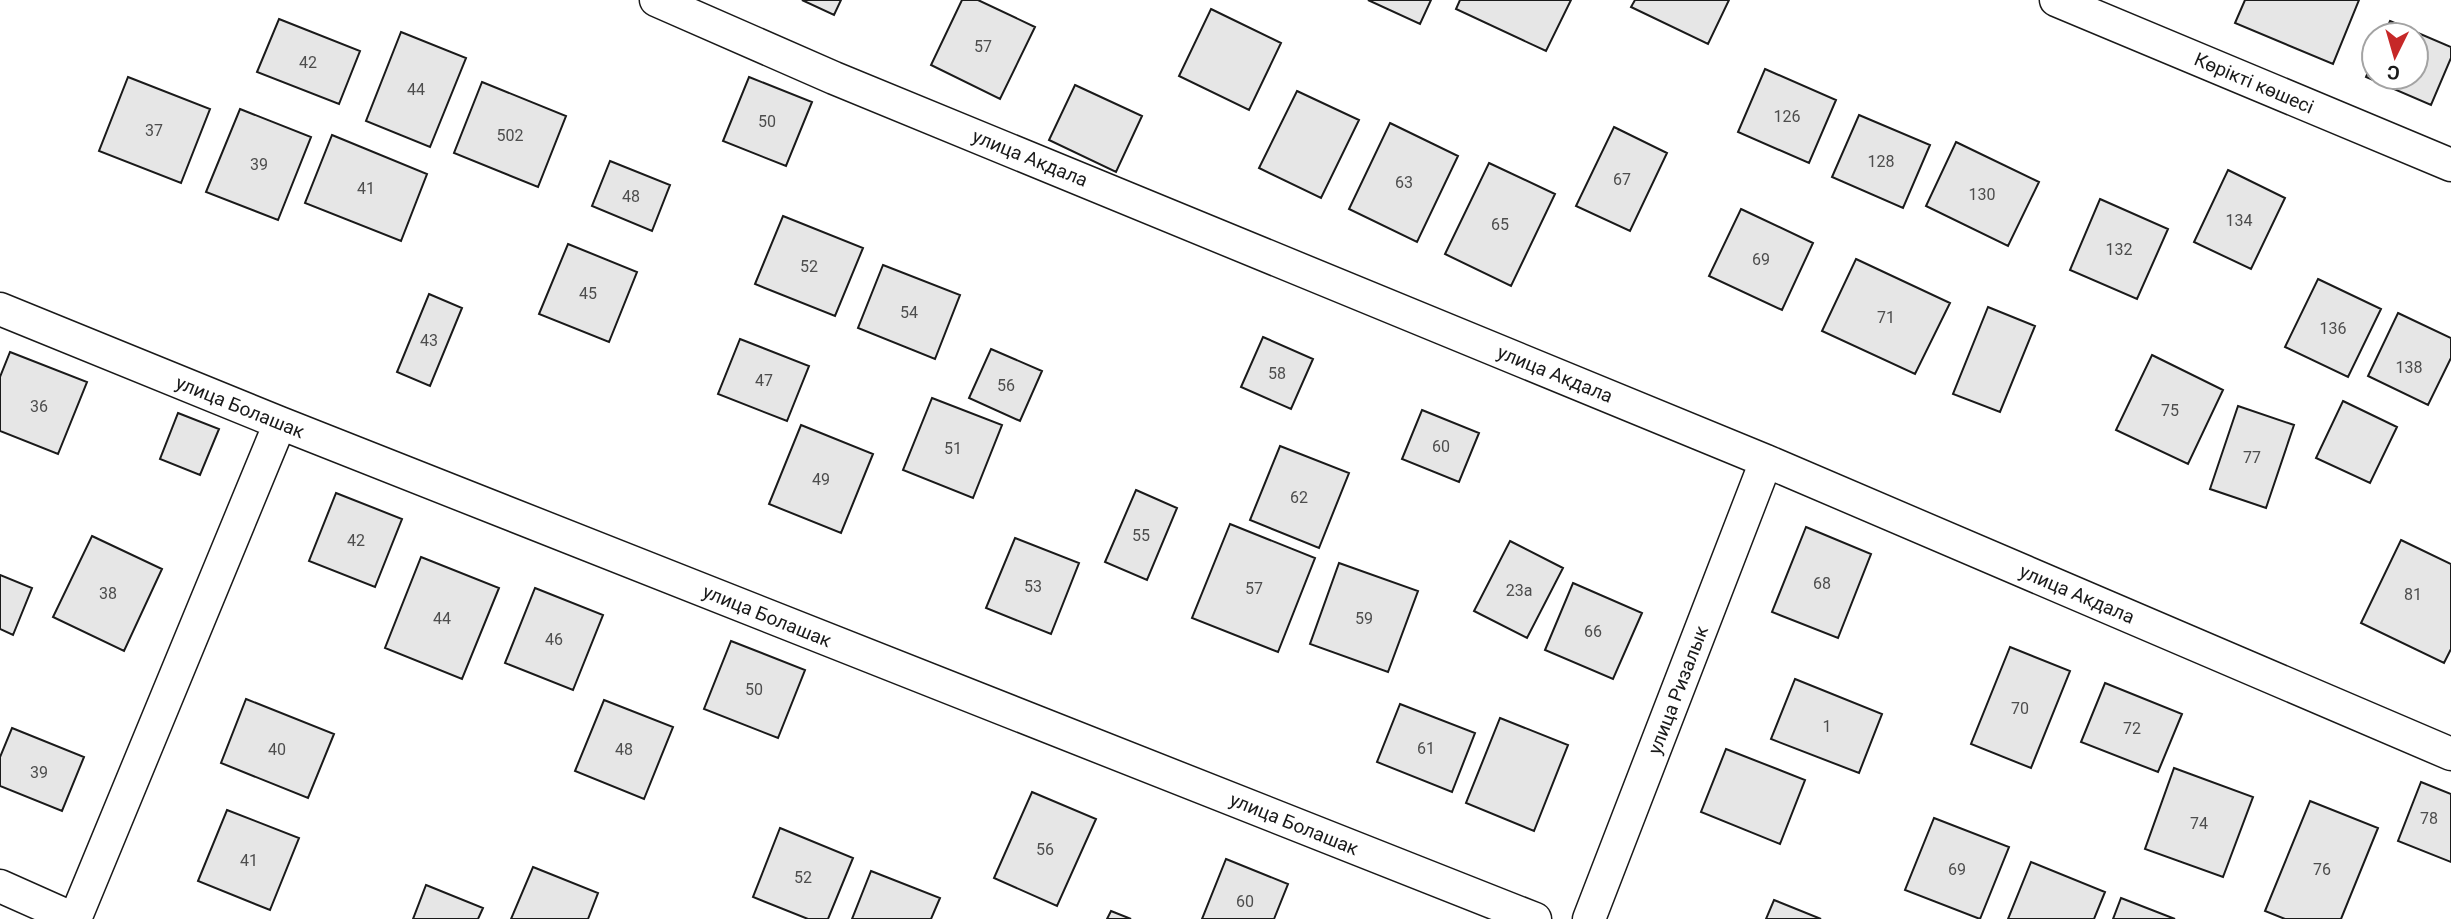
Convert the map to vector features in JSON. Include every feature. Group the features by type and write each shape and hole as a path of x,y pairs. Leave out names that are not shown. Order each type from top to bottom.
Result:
{"street":[{"name":"улица Акдала","path":"656,0 847,83 1766,461 2451,754"},
{"name":"Көрікті көшесі","path":"2056,0 2451,165"},
{"name":"улица Болашак","path":"0,309 280,423 1535,919"},
{"path":"0,886 75,919 280,423"},
{"name":"улица Ризалык","path":"1589,919 1766,461"}],"building":[{"path":"802,0 841,0 834,15"},
{"path":"962,0 978,0 1035,27 1000,99 931,65"},
{"path":"1368,0 1431,0 1420,24"},
{"path":"1460,0 1571,0 1546,51 1456,9"},
{"path":"1635,0 1729,0 1708,44 1631,7"},
{"path":"2245,0 2359,0 2333,64 2235,23"},
{"path":"1211,9 1281,43 1249,110 1179,76"},
{"path":"279,19 360,51 339,104 257,72"},
{"path":"401,32 466,58 430,147 366,121"},
{"path":"2430,38 2451,47 2451,58 2431,105 2398,91 2430,91"},
{"path":"1765,69 1836,100 1809,163 1738,132"},
{"path":"128,77 210,109 181,183 99,151"},
{"path":"749,77 812,102 786,166 723,141"},
{"path":"482,82 566,116 538,187 454,153"},
{"path":"1075,85 1142,116 1116,172 1049,140"},
{"path":"1297,91 1359,120 1321,198 1259,168"},
{"path":"240,109 311,137 278,220 206,192"},
{"path":"1859,115 1930,145 1903,208 1832,177"},
{"path":"1390,123 1458,156 1417,242 1349,209"},
{"path":"1614,127 1667,153 1630,231 1576,206"},
{"path":"332,135 427,174 401,241 305,203"},
{"path":"1956,142 2039,182 2008,246 1926,206"},
{"path":"610,161 670,185 652,231 592,206"},
{"path":"1489,163 1555,194 1511,286 1445,254"},
{"path":"2228,170 2285,198 2251,269 2194,242"},
{"path":"2100,199 2168,229 2137,299 2070,270"},
{"path":"1741,209 1813,243 1782,310 1709,276"},
{"path":"783,216 863,248 835,316 755,284"},
{"path":"568,244 637,272 609,342 539,314"},
{"path":"1856,259 1950,303 1915,374 1822,331"},
{"path":"883,265 960,295 935,359 858,328"},
{"path":"2318,279 2381,309 2348,377 2285,347"},
{"path":"429,294 462,308 430,386 397,372"},
{"path":"1988,307 2035,326 2000,412 1953,394"},
{"path":"2398,313 2451,338 2451,358 2428,405 2368,376"},
{"path":"1263,337 1313,359 1291,409 1241,387"},
{"path":"740,339 809,366 787,421 718,394"},
{"path":"991,349 1042,371 1020,421 969,398"},
{"path":"10,352 87,382 58,454 0,431 0,377"},
{"path":"2152,355 2223,390 2188,464 2116,430"},
{"path":"932,398 1002,425 973,498 903,470"},
{"path":"2343,401 2397,427 2370,483 2316,458"},
{"path":"2238,406 2294,425 2266,508 2210,489"},
{"path":"1422,410 1479,433 1459,482 1402,459"},
{"path":"178,413 219,429 200,475 160,459"},
{"path":"801,425 873,454 841,533 769,504"},
{"path":"1280,446 1349,473 1319,548 1250,520"},
{"path":"1136,490 1177,508 1147,580 1105,562"},
{"path":"336,493 402,519 375,587 309,561"},
{"path":"1230,524 1315,558 1278,652 1192,618"},
{"path":"1806,527 1871,554 1838,638 1772,612"},
{"path":"92,536 162,569 124,651 53,617"},
{"path":"1015,538 1079,563 1051,634 986,608"},
{"path":"2401,540 2451,564 2451,649 2444,663 2361,623"},
{"path":"1510,541 1563,568 1527,638 1474,611"},
{"path":"421,557 499,588 462,679 385,648"},
{"path":"1339,563 1418,591 1388,672 1310,644"},
{"path":"0,575 32,588 13,635 0,629"},
{"path":"1573,583 1642,613 1613,679 1545,650"},
{"path":"535,588 603,615 573,690 505,663"},
{"path":"731,641 805,670 778,738 704,709"},
{"path":"2010,647 2070,671 2031,768 1971,744"},
{"path":"1795,679 1882,714 1859,773 1771,739"},
{"path":"2105,683 2182,714 2158,772 2081,742"},
{"path":"246,699 334,734 308,798 221,763"},
{"path":"604,700 673,727 644,799 575,771"},
{"path":"1400,704 1475,733 1452,792 1377,762"},
{"path":"1500,718 1568,745 1534,831 1466,803"},
{"path":"12,728 84,757 62,811 0,786 0,757"},
{"path":"1726,749 1805,780 1780,844 1701,812"},
{"path":"2174,768 2253,797 2223,877 2145,849"},
{"path":"2421,782 2451,794 2451,862 2398,841"},
{"path":"1032,792 1096,819 1057,906 994,878"},
{"path":"2310,801 2378,828 2341,919 2285,919 2265,911"},
{"path":"227,810 299,838 270,910 198,881"},
{"path":"1934,818 2009,847 1980,919 1905,890"},
{"path":"780,828 853,858 828,919 808,919 753,897"},
{"path":"1226,859 1288,884 1274,919 1202,919"},
{"path":"2031,862 2105,892 2094,919 2008,919"},
{"path":"533,867 598,893 588,919 511,919"},
{"path":"871,871 940,898 931,919 852,919"},
{"path":"426,885 483,908 478,919 413,919"},
{"path":"2121,898 2175,919 2113,919"},
{"path":"1774,900 1821,919 1766,919"},
{"path":"1111,911 1131,919 1107,919"}]}
